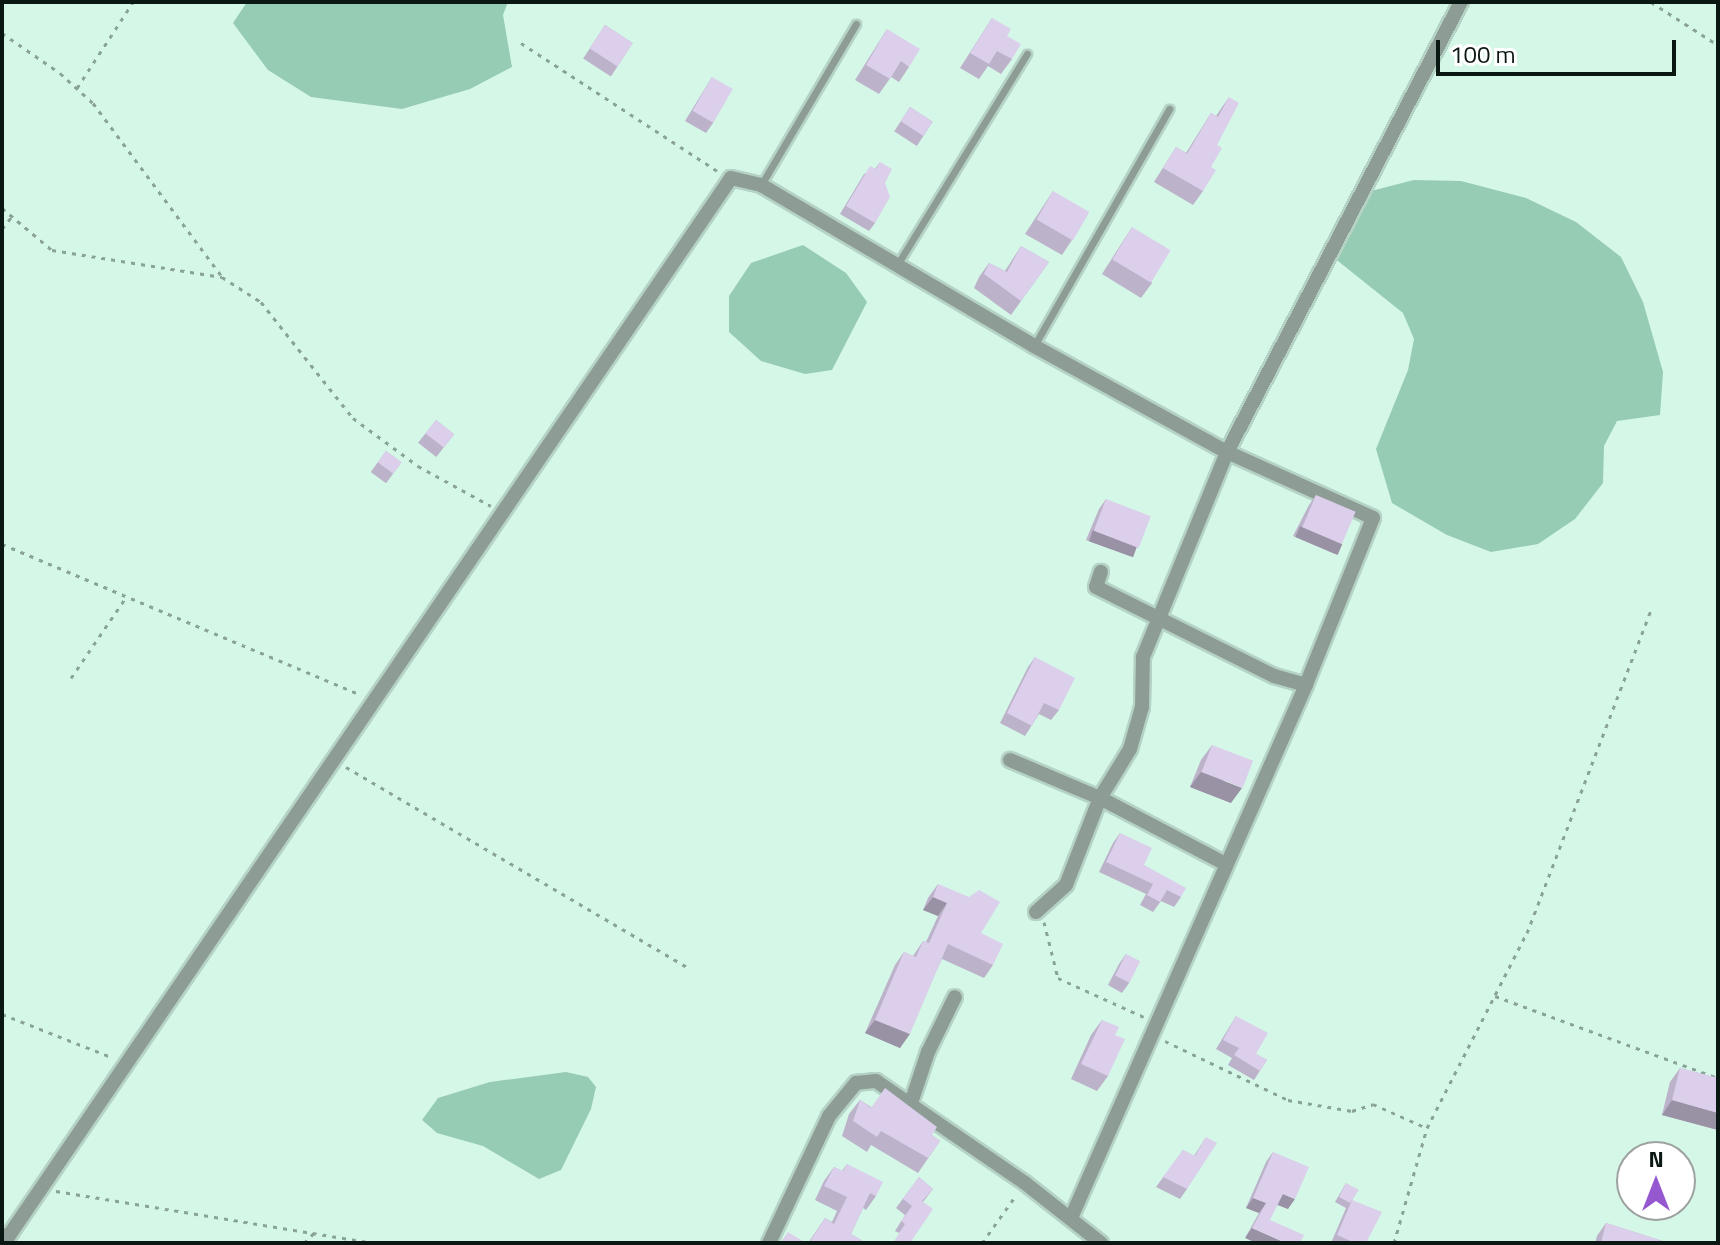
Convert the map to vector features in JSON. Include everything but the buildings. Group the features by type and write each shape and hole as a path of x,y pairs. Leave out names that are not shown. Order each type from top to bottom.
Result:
{"street":[{"path":"1036,912 1066,885 1100,798 1130,749 1142,707 1143,657 1163,617 1195,523 1227,452 1461,2"},
{"path":"2,1235 8,1237 731,178 761,185 1034,346 1227,452 1373,518 1306,685 1224,863 1071,1218"},
{"path":"1101,572 1096,587 1163,617 1248,664 1306,685"},
{"path":"1010,760 1100,798 1224,863"},
{"path":"911,1103 928,1052 955,997"},
{"path":"769,1243 829,1116 856,1083 876,1081 1025,1183 1101,1243"}],"lane":[{"path":"761,185 856,24"},
{"path":"897,265 1027,54"},
{"path":"1034,346 1169,109"}],"path":[{"path":"77,88 133,2"},
{"path":"1651,2 1718,45"},
{"path":"2,33 77,88 222,277 261,302 353,418 418,466 501,511"},
{"path":"521,43 731,178"},
{"path":"2,208 52,250 222,277"},
{"path":"2,229 13,215"},
{"path":"2,544 373,699"},
{"path":"71,678 127,596"},
{"path":"1394,1243 1427,1128 1527,933 1652,607"},
{"path":"332,760 688,968"},
{"path":"1036,912 1044,921 1058,978 1143,1015 1167,1044 1288,1100 1352,1111 1373,1104 1427,1128"},
{"path":"1495,996 1718,1078"},
{"path":"2,1014 126,1063"},
{"path":"982,1243 1025,1183"},
{"path":"40,1188 374,1243"},
{"path":"304,1243 314,1233"}],"green space":[{"path":"247,2 508,2 503,15 512,67 470,89 402,109 311,97 268,70 233,23"},
{"path":"1414,180 1461,181 1526,198 1576,222 1621,257 1643,302 1663,372 1660,415 1617,421 1604,446 1603,483 1575,519 1538,544 1491,552 1447,535 1392,503 1376,449 1408,370 1414,339 1403,313 1333,257 1367,192"},
{"path":"803,245 846,273 867,302 832,370 805,374 761,361 729,332 729,296 751,263"},
{"path":"566,1072 588,1077 596,1087 591,1109 561,1170 539,1179 483,1146 437,1133 422,1120 438,1098 490,1082"}]}
